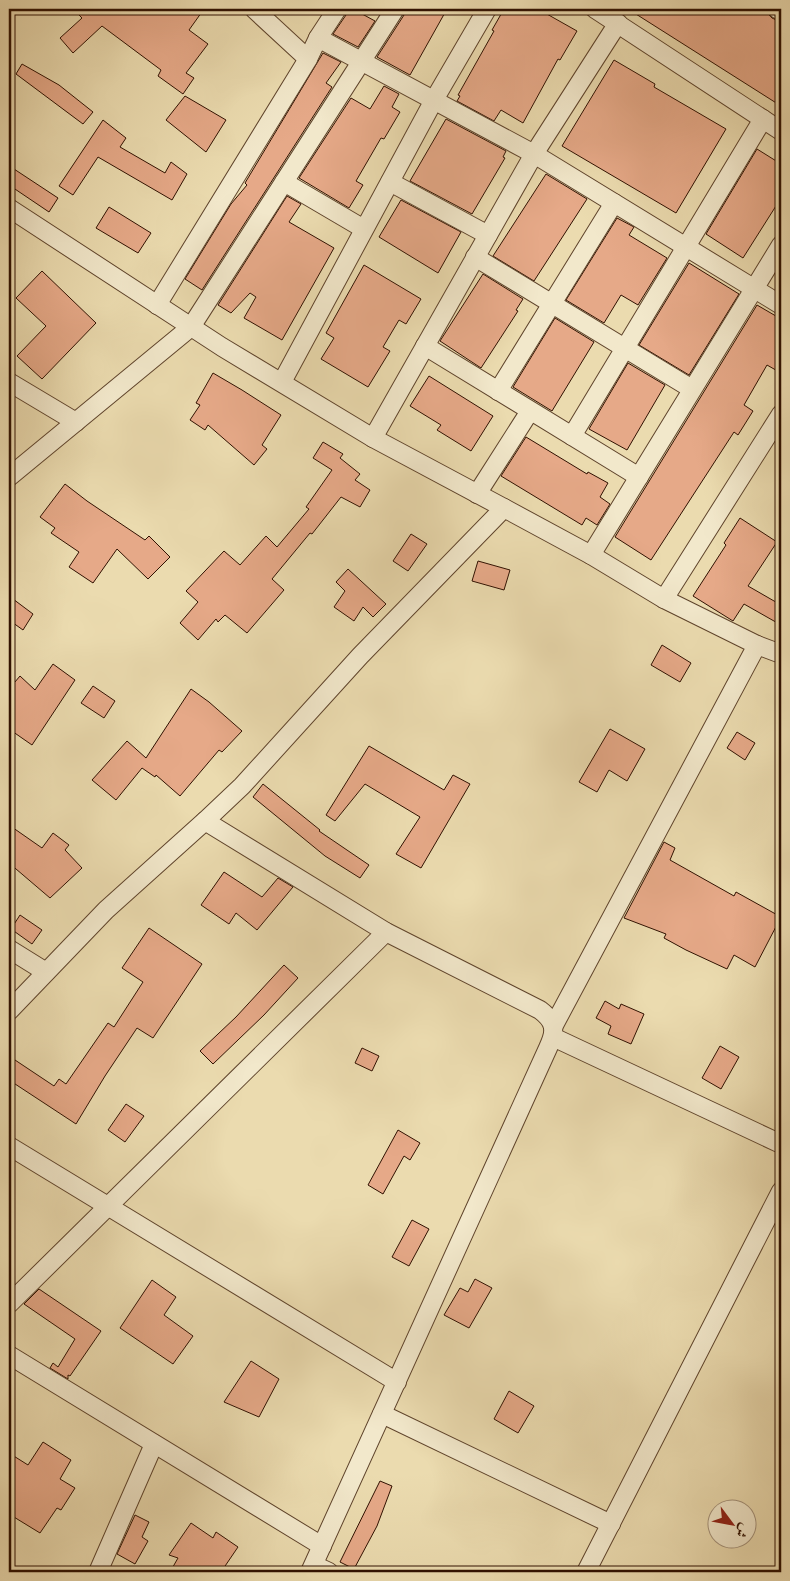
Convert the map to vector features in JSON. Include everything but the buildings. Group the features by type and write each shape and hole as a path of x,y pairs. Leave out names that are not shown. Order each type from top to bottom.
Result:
{"street":[{"path":"254,9 308,59"},
{"path":"158,305 337,9"},
{"path":"9,477 191,327 395,9"},
{"path":"282,382 434,100 488,9"},
{"path":"595,9 781,131"},
{"path":"777,9 781,11"},
{"path":"373,438 534,154 618,23"},
{"path":"318,38 534,154 781,305"},
{"path":"572,436 763,119"},
{"path":"284,182 364,229"},
{"path":"390,182 488,235"},
{"path":"498,391 614,203"},
{"path":"9,208 191,327 373,438 590,555 664,599 757,645 781,654"},
{"path":"590,555 781,245"},
{"path":"476,257 692,389"},
{"path":"425,346 639,477"},
{"path":"9,382 76,422"},
{"path":"477,494 530,411"},
{"path":"664,599 781,414"},
{"path":"9,1011 106,910 242,786 360,656 504,508"},
{"path":"318,1570 322,1546 553,1032 757,645"},
{"path":"205,821 386,932 540,1010 550,1018 553,1032"},
{"path":"9,1304 386,932"},
{"path":"9,949 46,972"},
{"path":"553,1032 781,1144"},
{"path":"9,1146 397,1382"},
{"path":"586,1572 781,1191"},
{"path":"9,1355 322,1546"},
{"path":"382,1414 611,1524"},
{"path":"98,1572 154,1444"}]}
